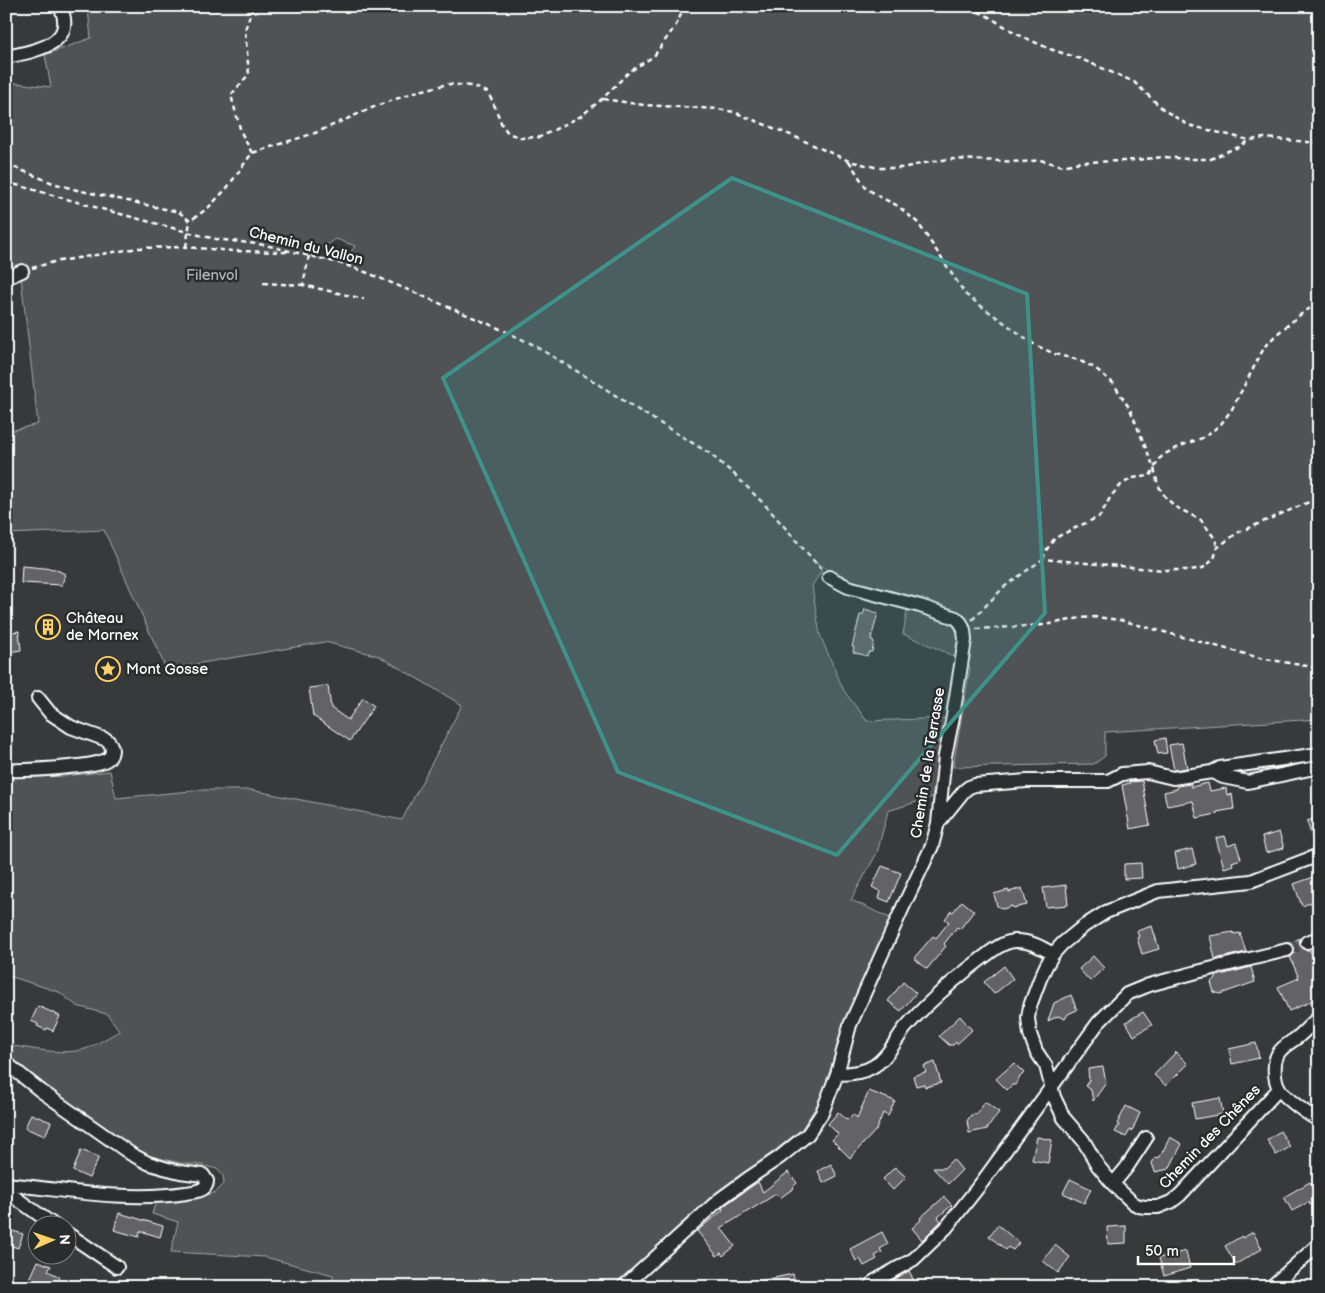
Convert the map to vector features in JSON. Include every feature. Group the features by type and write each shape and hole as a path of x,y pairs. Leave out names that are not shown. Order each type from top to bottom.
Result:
{"street":[{"path":"6,57 31,52 58,39 63,32 65,24 60,6"},
{"path":"6,278 22,271"},
{"path":"829,578 848,587 920,606 956,618 964,630"},
{"name":"Chemin de la Terrasse","path":"623,1287 720,1199 780,1157 808,1134 822,1113 837,1074 850,1026 932,846 938,823 944,764 965,640 964,630"},
{"path":"6,770 42,770 85,766 106,761 111,756 113,750 107,740 71,727 50,713 38,698"},
{"path":"938,823 964,791 975,785 1027,781 1108,781 1122,774 1148,772 1173,778 1212,772 1220,768 1319,754"},
{"path":"1212,772 1223,777 1248,782 1319,766"},
{"name":"Chemin des Chênes","path":"1279,1089 1180,1195 1171,1202 1158,1207 1139,1206 1113,1184 1098,1166 1083,1140 1064,1118 1054,1097 1046,1066 1032,1043 1028,1018 1030,1006 1034,993 1053,954 1073,934 1094,918 1158,891 1251,881 1319,855"},
{"path":"837,1074 857,1073 874,1066 882,1060 904,1029 934,998 998,947 1010,942 1022,941 1032,943 1053,954"},
{"path":"870,1287 876,1281 906,1264 946,1228 1098,1023 1128,994 1150,985 1287,950"},
{"path":"1319,1017 1281,1050 1275,1061 1275,1076 1279,1089 1299,1107 1319,1120"},
{"path":"6,1063 41,1091 130,1154 164,1168 180,1172 198,1173 203,1175 207,1181 204,1188 198,1191 143,1196 107,1195 6,1184"},
{"path":"1113,1184 1146,1138"},
{"path":"6,1191 41,1216"},
{"path":"78,1241 117,1267"},
{"path":"1271,1287 1319,1244"}],"path":[{"path":"252,153 241,132 231,95 249,74 244,30 254,6"},
{"path":"186,247 190,221 209,207 227,188 252,153 315,133 374,107 415,92 448,84 472,86 487,92 502,125 508,133 522,138 540,137 581,116 602,99 629,72 654,56 676,25 685,6"},
{"path":"961,6 984,14 1019,35 1050,49 1081,59 1134,82 1164,110 1188,126 1249,140 1265,138 1319,143"},
{"path":"981,6 984,14"},
{"path":"602,99 644,105 718,109 734,112 793,136 849,162 879,168 901,168 940,160 956,159 1022,162 1040,160 1063,166 1079,162 1125,161 1164,157 1211,159 1239,147 1249,140"},
{"path":"849,162 866,188 898,206 918,223 966,295 1035,345 1095,368 1113,383 1130,409 1154,468 1158,485 1166,498 1176,507 1201,520 1213,536 1217,548 1214,559 1204,568 1189,570 1163,570 1043,559"},
{"path":"6,164 69,188 179,212 190,221"},
{"name":"Chemin du Vallon","path":"6,182 195,234 216,239 264,245 343,264 532,344 708,453 734,474 767,507 829,578"},
{"path":"22,271 54,262 138,248 186,247 233,251 293,252"},
{"path":"303,285 309,256"},
{"path":"263,283 303,285 364,299"},
{"path":"964,630 1004,587 1043,559 1046,548 1055,538 1100,516 1111,496 1121,485 1132,478 1150,476 1159,460 1165,454 1205,437 1221,424 1232,409 1265,346 1300,315 1319,302"},
{"path":"1217,548 1237,533 1309,502 1319,500"},
{"path":"964,630 1045,625 1094,617 1120,620 1260,658 1319,668"}],"highlighted area":[{"path":"732,178 1027,294 1045,613 837,855 618,772 443,378"}],"green space":[{"name":"Filenvol","path":"84,6 1319,6 1319,719 1105,732 1105,756 1094,764 953,767 970,667 945,652 903,634 907,611 927,614 933,604 843,579 815,562 822,570 812,586 820,635 844,691 867,721 946,718 932,797 888,811 877,853 851,900 890,918 845,1023 832,1073 817,1105 801,1130 683,1222 613,1287 333,1287 333,1275 265,1257 171,1252 178,1222 152,1214 156,1201 204,1196 216,1192 224,1184 223,1176 217,1169 180,1163 141,1153 6,1056 6,1045 46,1051 75,1051 85,1049 120,1031 107,1014 77,1006 59,992 6,975 6,778 64,776 110,771 116,798 203,790 251,790 402,820 462,705 379,656 325,642 166,669 104,530 6,534 6,432 38,424 21,278 22,271 6,273 6,82 51,87 45,55 91,38 88,9","holes":["336,239 355,246 343,264 310,256"]}],"building":[{"path":"22,566 55,569 65,574 62,585 21,583"},
{"path":"865,609 878,613 871,639 874,642 872,652 869,652 867,656 853,652 854,647 852,647 860,615 863,615"},
{"path":"19,631 21,650 9,652 6,646 6,633"},
{"path":"328,686 331,708 348,720 363,698 374,706 350,741 313,716 309,688"},
{"path":"1165,738 1167,753 1158,754 1155,740"},
{"path":"1182,743 1187,768 1174,770 1169,745"},
{"path":"1142,781 1150,825 1130,829 1122,785 1129,782"},
{"path":"1208,783 1210,791 1226,788 1227,795 1232,794 1234,809 1197,818 1193,801 1167,806 1164,792 1177,789 1177,786 1191,784 1191,787"},
{"path":"1319,817 1319,847 1315,848 1307,821"},
{"path":"1279,832 1284,848 1266,853 1262,837"},
{"path":"1225,836 1228,846 1236,843 1241,859 1232,862 1233,865 1224,868 1216,838"},
{"path":"1192,849 1196,864 1178,869 1175,853"},
{"path":"1141,863 1142,878 1124,879 1124,864"},
{"path":"882,866 901,873 889,902 879,898 881,892 872,887"},
{"path":"1319,875 1318,900 1302,906 1294,884"},
{"path":"1066,885 1068,905 1046,907 1043,888"},
{"path":"1022,888 1027,905 1003,909 997,906 994,894"},
{"path":"962,901 974,911 960,929 957,927 944,944 946,946 927,969 914,958 933,936 936,938 949,922 945,919"},
{"path":"1152,926 1159,949 1142,954 1137,931"},
{"path":"1233,932 1234,934 1240,933 1246,952 1215,959 1210,936"},
{"path":"1300,938 1300,945 1305,950 1310,950 1319,971 1319,998 1289,1011 1278,987 1299,978 1290,957 1295,953 1295,949 1290,943"},
{"path":"1093,956 1104,968 1090,981 1079,969"},
{"path":"1004,966 1013,979 994,994 984,982"},
{"path":"1251,967 1255,982 1220,994 1214,992 1211,982 1217,976"},
{"path":"903,982 916,993 901,1011 888,1001"},
{"path":"1071,995 1077,1010 1068,1014 1065,1019 1058,1016 1048,1021 1054,1003"},
{"path":"38,1006 60,1016 53,1031 37,1026 38,1024 31,1021"},
{"path":"1143,1012 1152,1025 1134,1036 1126,1022"},
{"path":"960,1016 972,1030 957,1044 956,1042 953,1045 949,1045 939,1036"},
{"path":"1256,1043 1259,1058 1232,1064 1229,1049"},
{"path":"1176,1052 1188,1064 1166,1086 1154,1075"},
{"path":"935,1062 941,1083 925,1087 924,1084 916,1086 913,1076 926,1072 924,1066"},
{"path":"1014,1063 1024,1073 1015,1085 1012,1085 1007,1090 996,1079"},
{"path":"1103,1067 1106,1083 1093,1101 1091,1090 1085,1086 1089,1080 1088,1069"},
{"path":"869,1091 895,1101 888,1116 883,1113 876,1130 850,1158 832,1140 838,1134 828,1124 838,1112 847,1120 853,1114 857,1118"},
{"path":"1220,1098 1223,1114 1195,1119 1192,1103"},
{"path":"985,1102 999,1112 987,1129 969,1133 967,1121 971,1115 977,1114"},
{"path":"1126,1106 1140,1113 1132,1131 1130,1130 1126,1137 1115,1132"},
{"path":"31,1114 51,1122 45,1136 25,1128"},
{"path":"1280,1131 1290,1147 1276,1155 1267,1140"},
{"path":"1037,1137 1052,1140 1048,1163 1032,1160"},
{"path":"1170,1137 1182,1144 1169,1169 1155,1172 1152,1163 1155,1158 1160,1157"},
{"path":"81,1150 99,1157 89,1178 73,1171"},
{"path":"953,1159 962,1170 948,1184 933,1168 944,1168"},
{"path":"831,1164 837,1176 823,1183 818,1171"},
{"path":"895,1167 906,1177 893,1190 883,1179"},
{"path":"788,1172 797,1183 794,1188 780,1198 776,1194 721,1228 735,1246 723,1256 721,1253 717,1256 697,1231 723,1210 722,1208 725,1205 758,1182 763,1192"},
{"path":"1070,1179 1091,1189 1084,1203 1063,1193"},
{"path":"1310,1182 1319,1200 1310,1205 1309,1202 1292,1211 1284,1197"},
{"path":"944,1197 952,1205 938,1217 941,1221 922,1240 912,1228 921,1220 920,1218"},
{"path":"119,1213 163,1226 160,1237 140,1231 139,1237 114,1230"},
{"path":"998,1225 1019,1243 1013,1250 1008,1247 1006,1250 989,1236"},
{"path":"1126,1226 1126,1243 1108,1244 1107,1227"},
{"path":"6,1229 23,1234 18,1248 6,1244"},
{"path":"882,1232 888,1244 880,1249 882,1252 875,1256 877,1259 864,1266 860,1259 856,1261 850,1249"},
{"path":"1253,1232 1262,1249 1236,1264 1225,1246"},
{"path":"1055,1245 1070,1257 1058,1273 1043,1261"},
{"path":"1186,1251 1190,1268 1164,1276 1159,1258"},
{"path":"36,1266 51,1266 48,1271 60,1277 56,1287 42,1287 29,1281"},
{"path":"909,1271 917,1287 881,1287"},
{"path":"793,1274 797,1287 756,1287 755,1282"}],"tunnel":[{"path":"1287,950 1307,942"}],"place":[{"name":"Château de Mornex","path":"48,627"},
{"name":"Mont Gosse","path":"108,669"}]}
